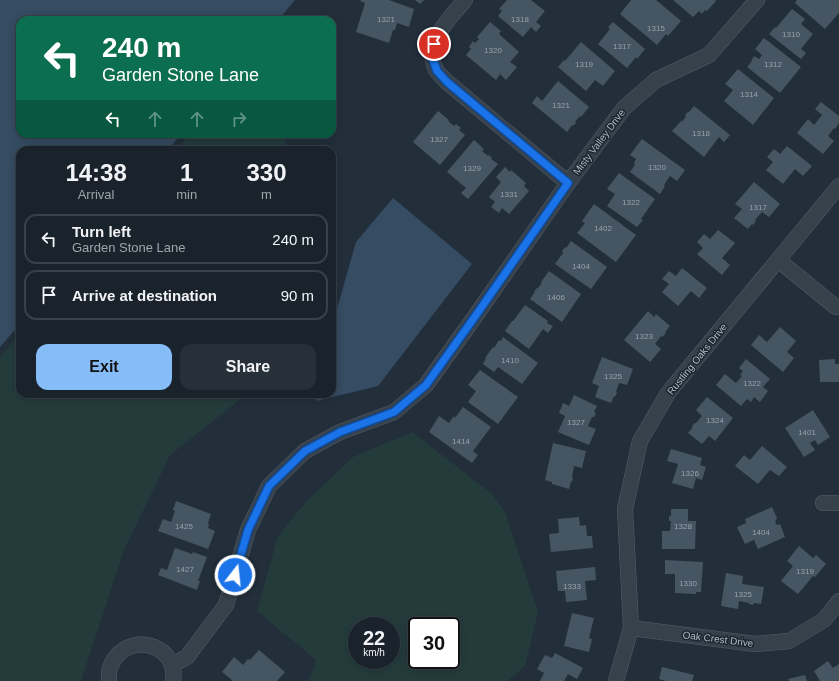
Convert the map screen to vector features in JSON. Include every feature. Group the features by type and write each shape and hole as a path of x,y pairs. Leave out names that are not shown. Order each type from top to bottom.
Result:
{"street":[{"path":"465,0 440,30 434,44 432,57 437,71 447,82 568,183"},
{"name":"Misty Valley Drive","path":"172,665 187,657 226,605 248,530 269,486 305,451 340,432 394,412 426,385 568,183 624,108 656,80 709,54 757,0"},
{"name":"Rustling Oaks Drive","path":"616,681 631,628 625,509 640,441 668,393 839,186"},
{"path":"778,260 836,307"},
{"path":"823,503 839,503"},
{"name":"Oak Crest Drive","path":"631,628 755,644 789,641 824,620 839,601"},
{"path":"109,681 109,671 112,661 119,653 128,647 138,644 149,645 159,649 167,656 172,665 174,681"}],"green space":[{"path":"186,138 285,138 287,146 180,146"},
{"path":"16,339 16,398 242,398 170,455 124,550 81,681 0,681 0,357"},
{"path":"412,432 491,493 505,512 538,612 525,666 507,681 309,681 316,660 257,611 278,536 306,502 353,457"}],"water":[{"path":"0,0 295,0 281,16 16,16 16,138 178,138 171,146 16,146 16,329 0,347"},
{"path":"393,198 472,264 378,386 336,396 336,312 356,242"},
{"path":"316,398 328,398 316,401"}],"building":[{"path":"389,0 414,9 409,27 397,23 389,43 356,32 365,3 360,1"},
{"path":"415,0 424,0 420,4"},
{"path":"507,0 531,0 545,11 536,22 541,26 536,32 531,27 523,37 498,16 502,11 499,9"},
{"path":"631,0 656,0 681,21 668,36 666,34 657,45 620,14"},
{"path":"673,0 716,1 707,11 705,10 702,14 699,11 693,17"},
{"path":"797,0 839,0 839,13 825,29 795,3"},
{"path":"792,9 805,19 801,24 813,34 801,49 806,53 801,59 769,34"},
{"path":"490,22 501,31 499,34 519,52 510,62 517,67 506,80 500,74 496,80 466,55 471,49 469,47 473,41 475,43 479,39 477,37"},
{"path":"613,22 645,49 627,68 598,44 610,29 608,27"},
{"path":"764,38 801,67 780,93 747,67 754,56 759,59 762,55 755,49"},
{"path":"581,42 615,71 603,86 595,80 586,91 558,67"},
{"path":"738,69 774,98 753,125 724,101 733,90 725,84"},
{"path":"558,81 589,107 567,132 532,103 537,96 542,101"},
{"path":"821,102 839,116 838,125 828,136 834,141 823,154 797,133 808,119 814,125 822,115 815,109"},
{"path":"694,106 730,135 724,142 719,137 704,157 672,131 681,121 682,122 686,116 685,115"},
{"path":"438,111 454,126 456,124 461,128 459,130 465,135 440,165 413,142"},
{"path":"642,139 685,170 677,181 670,176 660,194 630,172 635,165 634,163 636,159 630,155"},
{"path":"474,140 484,149 482,151 488,156 489,155 492,158 491,159 498,164 468,199 461,193 466,188 447,172"},
{"path":"787,146 812,166 803,176 795,169 783,184 766,170 773,162 767,157 774,149 780,154"},
{"path":"505,167 510,172 511,170 526,183 524,186 529,191 509,214 502,208 499,213 491,207 495,202 489,197 501,182 496,177"},
{"path":"619,173 655,199 641,219 643,220 637,227 607,206 615,194 607,189"},
{"path":"754,182 780,204 769,217 762,212 755,220 756,221 753,225 752,224 748,229 734,218 742,209 735,204"},
{"path":"594,204 636,235 616,262 577,233 585,223 582,221"},
{"path":"718,230 735,243 722,258 730,265 722,275 697,254 703,248 697,242 704,234 710,239"},
{"path":"571,241 607,267 591,289 555,264 563,253 562,251"},
{"path":"682,268 707,288 699,298 691,291 678,306 662,292 669,284 662,279 669,271 676,276"},
{"path":"549,271 581,294 562,322 530,299"},
{"path":"525,305 553,326 548,333 543,329 529,349 505,331"},
{"path":"648,311 654,317 656,314 670,326 665,332 666,333 662,337 661,336 655,344 661,349 650,362 624,340"},
{"path":"780,327 796,341 787,352 794,358 783,372 751,345 759,335 767,342"},
{"path":"503,337 538,363 522,384 498,367 494,372 483,364 485,358 493,347 494,348 499,340 501,341"},
{"path":"602,357 633,369 627,385 619,383 615,397 614,396 611,403 595,397 599,386 592,383"},
{"path":"746,359 770,379 763,387 768,391 760,402 754,397 751,402 747,399 741,406 716,385 725,374 736,383 742,376 740,375 743,371 739,368"},
{"path":"835,359 835,364 839,364 839,382 820,382 819,360"},
{"path":"480,370 518,397 498,424 468,402 476,391 468,385"},
{"path":"574,395 597,406 594,412 596,413 594,417 592,417 588,426 596,429 589,445 558,432 565,416 559,413 563,403 569,406"},
{"path":"707,397 733,418 715,441 709,436 702,444 688,433 693,427 692,426 702,416 696,410"},
{"path":"463,407 491,427 473,451 478,455 472,463 429,432 439,416 449,423 454,416 455,418"},
{"path":"813,410 830,437 818,445 815,440 810,443 815,450 804,457 785,428"},
{"path":"553,443 586,451 582,468 574,466 572,482 571,481 569,489 552,484 552,482 545,480"},
{"path":"762,446 787,467 779,476 770,470 758,484 735,466 744,455 750,460"},
{"path":"671,449 702,458 700,465 706,467 702,480 696,478 693,489 672,483 678,464 667,461"},
{"path":"176,501 211,514 208,528 215,531 208,549 158,531 163,519 171,522 175,511 173,510"},
{"path":"772,507 777,518 775,522 777,525 780,524 785,537 758,549 754,540 745,544 737,527 746,523 745,519"},
{"path":"671,509 688,509 688,521 696,521 695,549 662,549 662,531 670,531 671,521 669,521 669,516 671,516"},
{"path":"579,517 580,526 586,525 587,536 592,536 593,548 551,552 549,534 559,533 558,519"},
{"path":"799,546 813,558 816,555 826,564 815,577 813,576 798,594 781,581 793,566 787,561"},
{"path":"175,548 207,557 198,581 200,581 197,590 158,575 161,568 167,570"},
{"path":"665,560 703,562 701,592 696,592 696,594 675,593 675,574 665,574"},
{"path":"595,567 596,580 585,581 587,600 566,602 565,591 558,591 556,571"},
{"path":"726,573 743,576 742,584 764,587 761,604 754,603 753,605 739,601 738,609 721,606"},
{"path":"572,613 594,618 589,638 592,639 589,652 564,646"},
{"path":"259,650 285,672 277,681 233,681 222,672 234,657 243,665"},
{"path":"555,653 583,668 577,679 568,674 564,681 540,681 544,673 537,669 545,655 552,658"},
{"path":"828,661 833,668 839,664 839,681 820,681 814,671"},
{"path":"662,667 694,675 692,681 666,681 659,679"},
{"path":"805,675 807,681 789,681 788,679"}],"route":[{"path":"235,575 248,530 269,486 305,451 340,432 394,412 426,385 568,183 447,82 437,71 432,57 434,44"}]}
